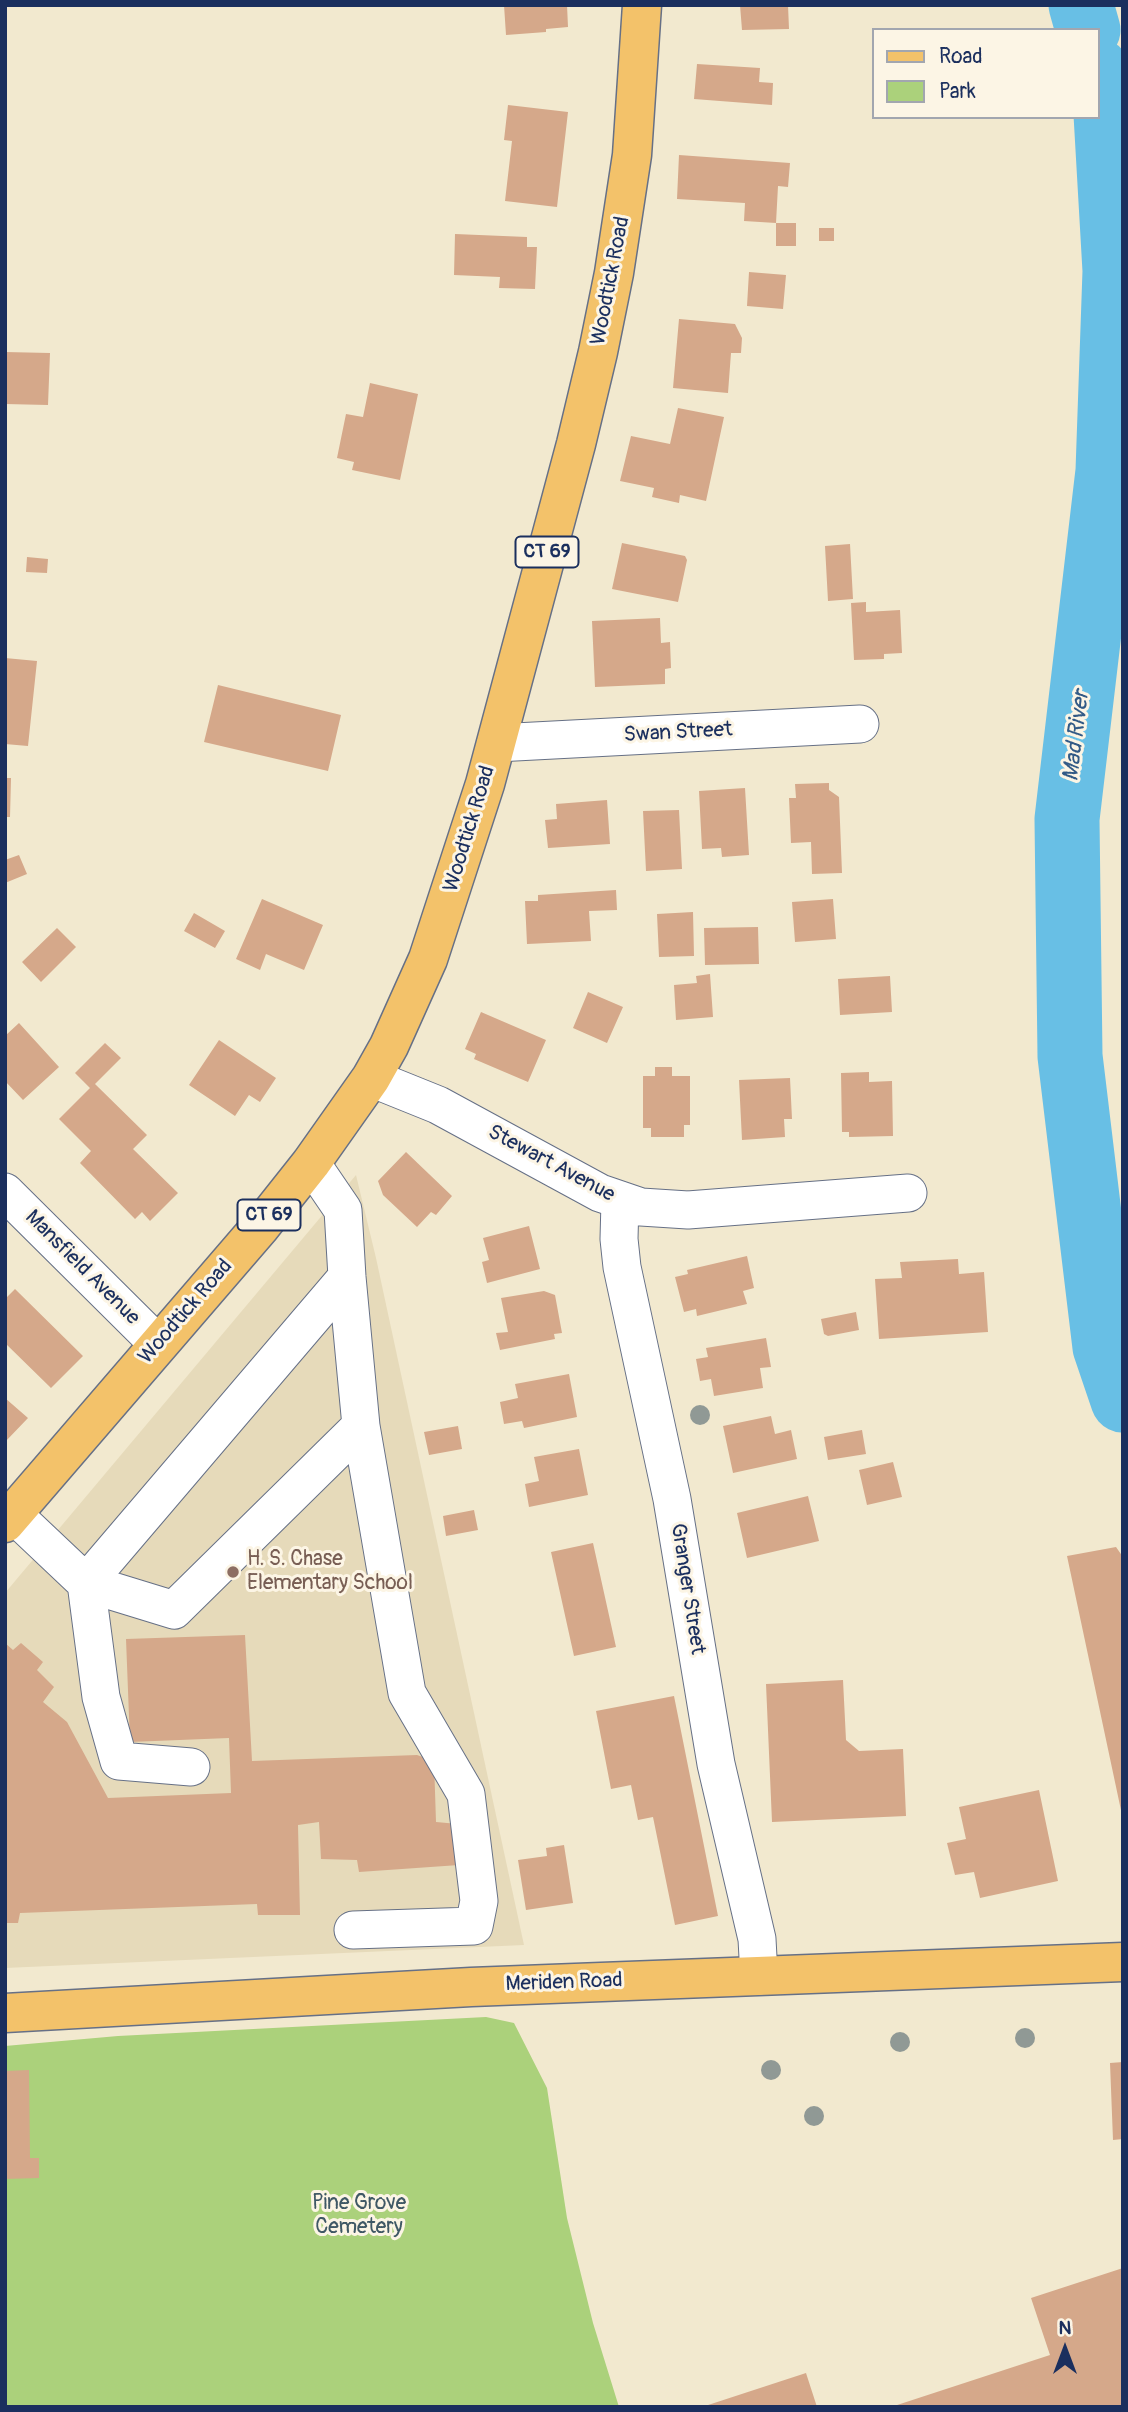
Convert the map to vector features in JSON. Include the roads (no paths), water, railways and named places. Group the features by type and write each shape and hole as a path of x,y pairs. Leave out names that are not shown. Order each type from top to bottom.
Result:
{"main road":[{"name":"Woodtick Road","path":"9,1518 261,1226 311,1163 371,1078 394,1036 428,959 467,843 496,743 576,444 614,273 632,155 642,5"},
{"name":"Meriden Road","path":"5,2013 457,1988 1123,1962"}],"street":[{"name":"Swan Street","path":"496,743 860,724"},
{"name":"Stewart Avenue","path":"371,1078 438,1105 600,1193 640,1207 688,1210 908,1193"},
{"path":"311,1163 343,1210 361,1426 407,1693 466,1794 479,1901 474,1926 353,1930"},
{"name":"Mansfield Avenue","path":"5,1192 158,1344"},
{"name":"Granger Street","path":"620,1201 619,1239 622,1267 672,1499 716,1764 755,1929 759,1976"},
{"path":"191,1767 119,1761 102,1697 86,1583 347,1277"},
{"path":"9,1518 86,1583 174,1610 361,1426"}],"waterway":[{"name":"Mad River","path":"1081,5 1087,28"},
{"name":"Mad River","path":"1100,78 1105,97 1115,271 1108,471 1067,819 1070,1056 1105,1347 1123,1400"}],"place":[{"name":"H. S. Chase Elementary School","path":"233,1572"}],"park label":[{"name":"Pine Grove Cemetery","path":"359,2216"}]}
